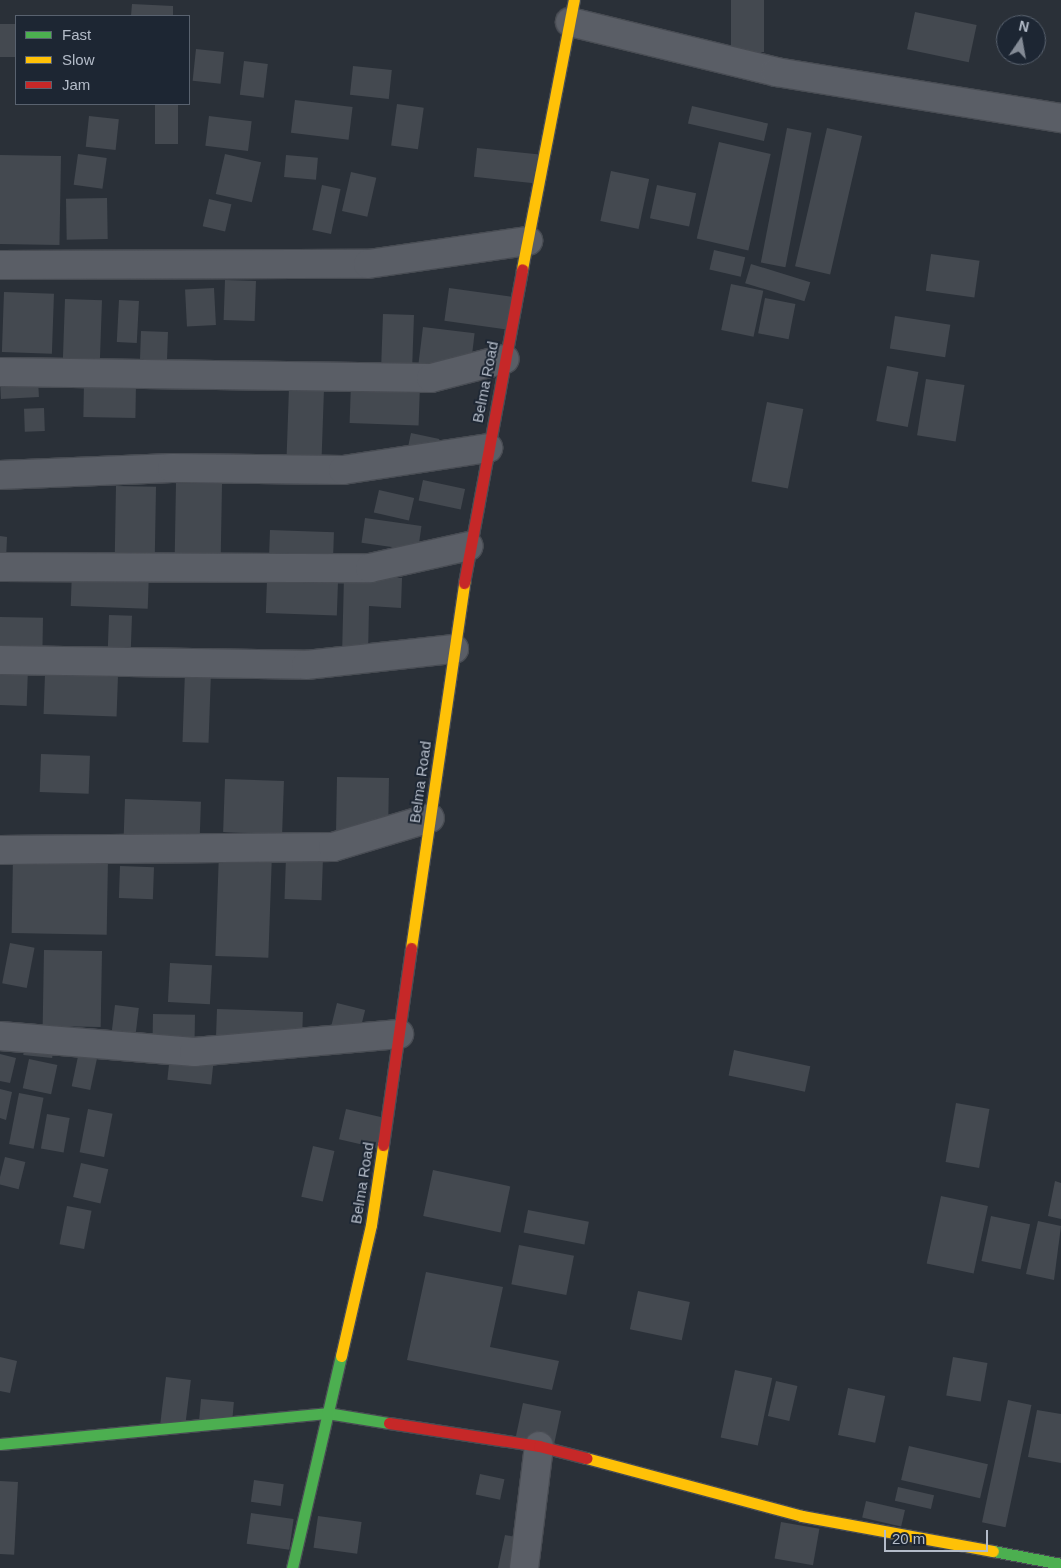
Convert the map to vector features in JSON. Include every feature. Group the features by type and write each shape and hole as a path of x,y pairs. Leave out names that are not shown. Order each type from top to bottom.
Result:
{"street":[{"path":"572,11 776,72 1061,118"},
{"name":"Belma Road","path":"292,1568 371,1225 469,546 572,11"},
{"path":"0,265 368,264 528,241"},
{"path":"0,372 431,378 505,359"},
{"path":"0,475 172,468 343,470 488,448"},
{"path":"0,567 370,568 469,546"},
{"path":"0,660 306,665 454,649"},
{"path":"0,850 333,847 430,818"},
{"path":"0,1036 194,1052 399,1034"},
{"path":"0,1444 327,1413 540,1446 802,1516 1061,1564"},
{"path":"524,1568 540,1446"}],"building":[{"path":"731,0 764,0 764,52 731,52"},
{"path":"132,4 173,6 173,15 131,15"},
{"path":"915,12 977,25 969,62 907,49"},
{"path":"0,24 15,24 15,57 0,57"},
{"path":"196,49 224,52 221,84 193,81"},
{"path":"244,61 268,64 264,98 240,95"},
{"path":"353,66 392,70 389,99 350,95"},
{"path":"295,100 353,107 349,140 291,133"},
{"path":"397,104 424,108 418,149 391,146"},
{"path":"155,105 178,105 178,144 155,144"},
{"path":"692,106 768,124 764,141 688,124"},
{"path":"89,116 119,119 116,150 86,147"},
{"path":"209,116 252,121 248,151 205,146"},
{"path":"787,128 812,133 785,267 761,262"},
{"path":"827,128 862,136 830,274 795,266"},
{"path":"719,142 771,154 748,250 697,238"},
{"path":"477,148 540,155 537,183 474,177"},
{"path":"78,154 107,158 102,189 74,185"},
{"path":"225,154 261,162 252,202 216,194"},
{"path":"0,155 61,156 59,245 0,244"},
{"path":"286,155 318,158 316,180 284,177"},
{"path":"611,171 649,179 639,229 600,221"},
{"path":"351,172 376,178 367,217 342,211"},
{"path":"322,185 341,189 331,234 312,230"},
{"path":"657,185 696,193 689,227 650,218"},
{"path":"107,198 108,239 67,240 66,199"},
{"path":"209,199 231,204 225,231 203,226"},
{"path":"714,250 745,257 741,277 710,269"},
{"path":"931,254 980,261 974,297 926,291"},
{"path":"751,264 810,282 804,301 745,283"},
{"path":"225,280 256,281 255,321 224,320"},
{"path":"731,284 763,291 754,337 721,330"},
{"path":"214,288 216,325 187,326 185,290"},
{"path":"449,288 511,297 507,329 444,321"},
{"path":"4,292 54,294 52,354 2,352"},
{"path":"765,298 795,304 789,339 758,333"},
{"path":"65,299 102,300 100,364 63,363"},
{"path":"119,300 139,301 137,343 117,342"},
{"path":"383,314 414,315 412,368 381,367"},
{"path":"895,316 950,325 945,357 890,349"},
{"path":"423,327 475,333 469,375 418,369"},
{"path":"141,331 168,332 167,367 140,366"},
{"path":"887,366 918,372 908,427 876,421"},
{"path":"38,379 39,397 1,399 0,381"},
{"path":"926,379 965,385 956,441 917,435"},
{"path":"84,382 136,383 135,418 83,417"},
{"path":"351,383 420,385 419,425 350,423"},
{"path":"289,388 324,389 322,457 287,456"},
{"path":"767,402 803,409 788,489 752,482"},
{"path":"44,408 45,431 25,432 24,409"},
{"path":"411,433 439,439 435,461 406,455"},
{"path":"423,480 465,489 461,509 419,501"},
{"path":"176,483 222,484 221,555 175,554"},
{"path":"116,486 156,487 155,560 115,559"},
{"path":"379,490 414,498 409,521 374,512"},
{"path":"365,518 421,526 418,551 362,543"},
{"path":"270,530 334,532 333,556 269,554"},
{"path":"0,536 7,537 6,560 0,560"},
{"path":"72,570 149,573 148,609 71,606"},
{"path":"344,576 402,578 401,608 369,606 368,657 342,656"},
{"path":"267,580 338,582 337,615 266,613"},
{"path":"109,615 132,616 131,649 108,648"},
{"path":"0,617 43,618 42,654 0,653"},
{"path":"0,667 28,668 27,706 0,705"},
{"path":"185,671 211,672 209,743 183,742"},
{"path":"45,674 118,677 117,717 44,714"},
{"path":"41,754 90,756 89,794 40,792"},
{"path":"337,777 389,778 388,835 336,834"},
{"path":"225,779 284,781 282,834 223,832"},
{"path":"125,799 201,802 199,845 123,842"},
{"path":"219,852 272,854 268,958 215,956"},
{"path":"13,857 108,859 107,935 12,933"},
{"path":"286,857 323,858 322,900 285,899"},
{"path":"120,866 154,867 153,899 119,898"},
{"path":"10,943 35,948 27,988 2,983"},
{"path":"44,950 102,951 101,1027 43,1026"},
{"path":"170,963 212,965 210,1004 168,1002"},
{"path":"337,1003 365,1010 355,1050 327,1043"},
{"path":"115,1005 139,1008 135,1041 111,1038"},
{"path":"217,1009 303,1012 302,1046 216,1043"},
{"path":"153,1014 195,1015 195,1042 153,1041"},
{"path":"25,1039 54,1042 52,1058 23,1055"},
{"path":"80,1047 99,1051 90,1090 72,1086"},
{"path":"734,1050 810,1066 805,1092 729,1075"},
{"path":"0,1054 16,1058 10,1083 0,1081"},
{"path":"170,1055 214,1060 211,1084 167,1080"},
{"path":"29,1059 57,1065 51,1094 23,1088"},
{"path":"0,1089 12,1092 6,1120 0,1118"},
{"path":"19,1093 44,1098 34,1149 9,1144"},
{"path":"956,1103 989,1109 979,1168 946,1162"},
{"path":"88,1109 113,1114 104,1157 80,1152"},
{"path":"346,1109 385,1118 378,1148 339,1139"},
{"path":"47,1114 70,1118 64,1152 41,1148"},
{"path":"313,1146 334,1151 323,1202 301,1197"},
{"path":"5,1157 25,1162 19,1189 0,1185"},
{"path":"81,1163 108,1169 100,1203 73,1197"},
{"path":"433,1170 510,1186 501,1232 423,1216"},
{"path":"1055,1181 1061,1183 1061,1219 1048,1216"},
{"path":"941,1196 988,1206 974,1273 927,1263"},
{"path":"67,1206 92,1211 84,1249 60,1244"},
{"path":"528,1210 589,1222 584,1244 524,1233"},
{"path":"991,1216 1030,1224 1021,1269 981,1261"},
{"path":"1038,1221 1061,1226 1054,1280 1026,1274"},
{"path":"519,1245 574,1256 566,1295 511,1284"},
{"path":"426,1272 503,1287 490,1347 559,1361 552,1390 407,1360"},
{"path":"638,1291 690,1302 682,1340 630,1329"},
{"path":"0,1357 17,1361 10,1393 0,1391"},
{"path":"953,1357 987,1363 981,1401 946,1395"},
{"path":"735,1370 772,1378 758,1445 721,1437"},
{"path":"166,1377 191,1380 185,1426 160,1423"},
{"path":"776,1381 797,1386 789,1421 768,1416"},
{"path":"848,1388 885,1396 875,1443 838,1435"},
{"path":"201,1399 234,1402 232,1428 199,1425"},
{"path":"1008,1400 1031,1405 1005,1527 982,1522"},
{"path":"523,1403 561,1411 552,1456 513,1448"},
{"path":"1037,1410 1061,1414 1061,1463 1028,1457"},
{"path":"909,1446 988,1464 980,1498 901,1480"},
{"path":"480,1474 504,1479 500,1500 476,1495"},
{"path":"254,1480 284,1484 281,1506 251,1502"},
{"path":"0,1481 18,1482 14,1555 0,1554"},
{"path":"898,1487 934,1495 931,1509 895,1501"},
{"path":"866,1501 905,1510 901,1527 862,1518"},
{"path":"251,1513 294,1519 289,1550 247,1544"},
{"path":"318,1516 362,1522 357,1554 314,1548"},
{"path":"781,1522 819,1529 813,1565 775,1558"},
{"path":"505,1535 526,1539 519,1568 498,1568"}],"traffic: fast":[{"path":"292,1568 341,1356"},
{"path":"0,1444 327,1413 389,1423"},
{"path":"993,1551 1061,1564"}],"traffic: slow":[{"path":"522,269 574,0"},
{"path":"411,948 464,583"},
{"path":"341,1356 371,1225 383,1145"},
{"path":"586,1458 802,1516 993,1551"}],"traffic: jam":[{"path":"464,583 522,269"},
{"path":"383,1145 411,948"},
{"path":"389,1423 539,1446 586,1458"}]}
